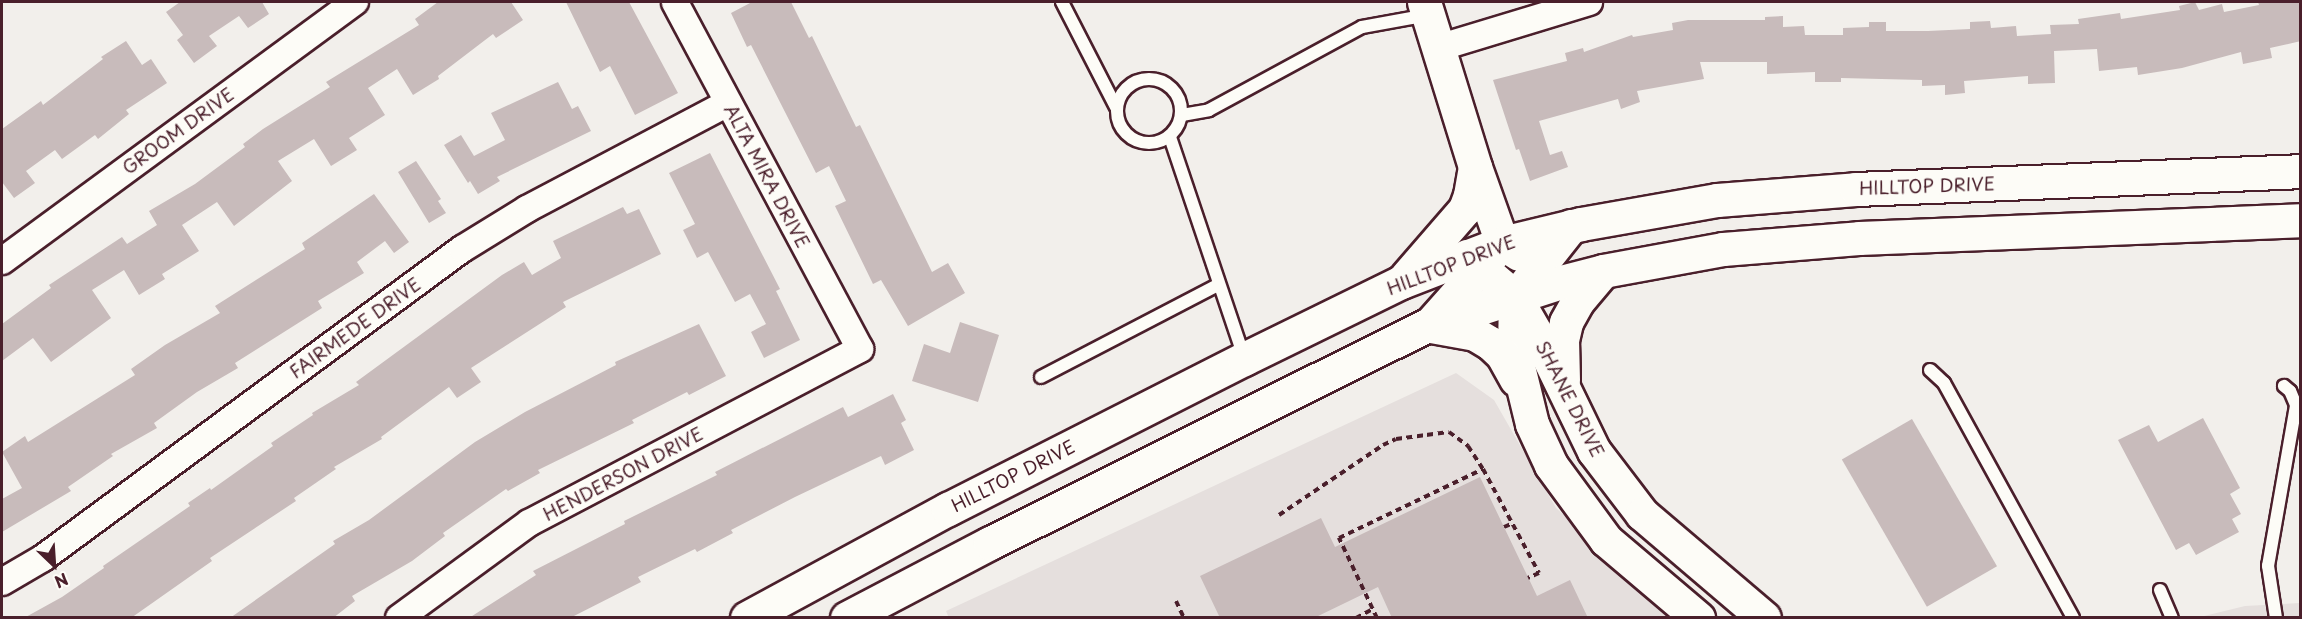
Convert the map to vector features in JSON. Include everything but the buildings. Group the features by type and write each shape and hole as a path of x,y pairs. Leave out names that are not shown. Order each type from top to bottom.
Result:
{"main road":[{"path":"1426,8 1474,166 1502,243 1550,275"},
{"path":"1401,282 1465,209 1470,195 1474,166"},
{"name":"HILLTOP DRIVE","path":"1502,243 1571,226 1717,200 1856,189 2301,171"},
{"path":"847,618 990,543 1428,325 1515,297 1550,275 1603,271 1723,249 1859,238 2301,220"},
{"path":"1550,275 1571,226"},
{"path":"1428,325 1474,262 1502,243"},
{"name":"HILLTOP DRIVE","path":"747,618 948,509 1244,358 1401,282 1474,262"},
{"name":"SHANE DRIVE","path":"1474,262 1515,297 1541,342 1594,451 1642,514 1764,618"},
{"path":"1563,391 1563,340 1566,322 1577,302 1603,271"},
{"name":"SHANE DRIVE","path":"1515,297 1514,350 1521,388 1532,424 1551,465 1606,540 1698,618"},
{"path":"1428,325 1475,334 1490,343 1502,354 1521,388"}],"street":[{"name":"GROOM DRIVE","path":"2,261 355,2"},
{"name":"ALTA MIRA DRIVE","path":"675,2 860,350"},
{"path":"1438,48 1589,2"},
{"name":"FAIRMEDE DRIVE","path":"2,582 43,558 462,249 528,209 728,103"},
{"name":"HENDERSON DRIVE","path":"399,618 529,523 860,350"}],"lane":[{"path":"1062,2 1116,107 1123,131 1133,139 1145,143 1158,142 1170,136 1178,127 1182,115 1181,102 1175,90 1165,82 1153,78 1140,79 1129,85 1120,95 1116,107"},
{"path":"1182,115 1209,110 1362,27 1426,8"},
{"path":"1170,136 1244,358"},
{"path":"1041,377 1218,285"},
{"path":"1930,369 1944,383 2073,618"},
{"path":"2276,618 2268,566 2296,405 2290,391 2284,386"},
{"path":"2160,590 2172,618"}],"path":[{"path":"1279,515 1383,445 1396,440 1449,432 1468,446 1483,469 1539,573 1528,578"},
{"path":"1377,618 1339,538 1483,469"},
{"path":"1504,527 1511,524"},
{"path":"1176,601 1184,618"},
{"path":"1356,618 1373,609"}],"shaded area":[{"path":"1456,373 1494,400 1556,508 1679,617 949,618 946,611"},
{"path":"2300,603 2300,617 2196,618 2245,606"}]}
